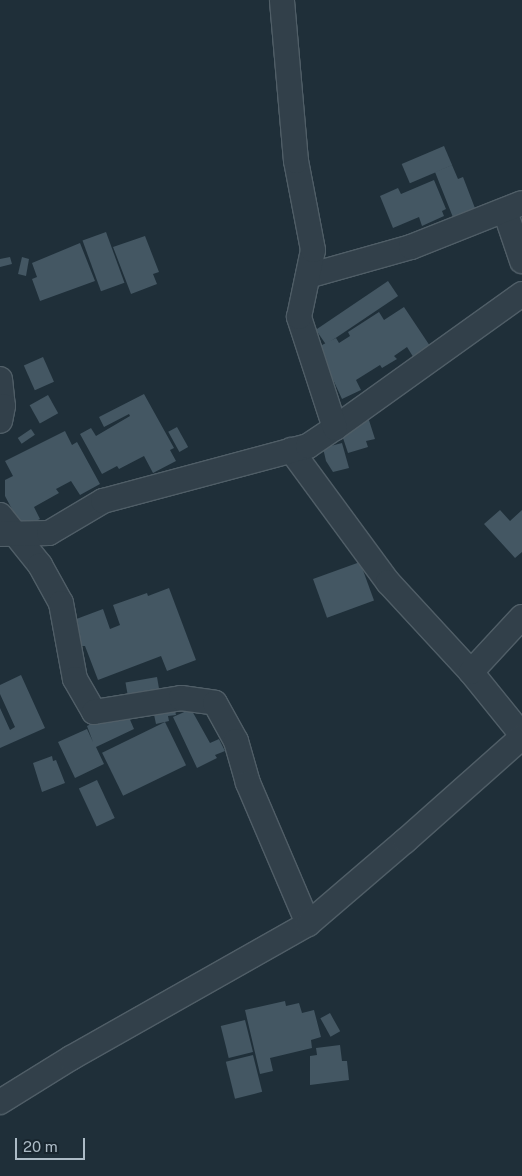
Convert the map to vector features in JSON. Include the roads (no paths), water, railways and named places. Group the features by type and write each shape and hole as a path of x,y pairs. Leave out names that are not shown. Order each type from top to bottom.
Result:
{"street":[{"path":"282,0 296,161 314,250 299,317 335,428"},
{"path":"308,276 411,247 514,207 522,261"},
{"path":"8,534 49,533 103,501 308,446 522,294"},
{"path":"0,379 3,406 0,421"},
{"path":"0,1102 71,1058 308,924 405,841 522,736 471,672 388,582 291,450"},
{"path":"0,515 8,534 40,565 61,603 75,679 94,712 181,698 215,703 236,742 248,783 308,924"},
{"path":"471,672 522,616"}]}
